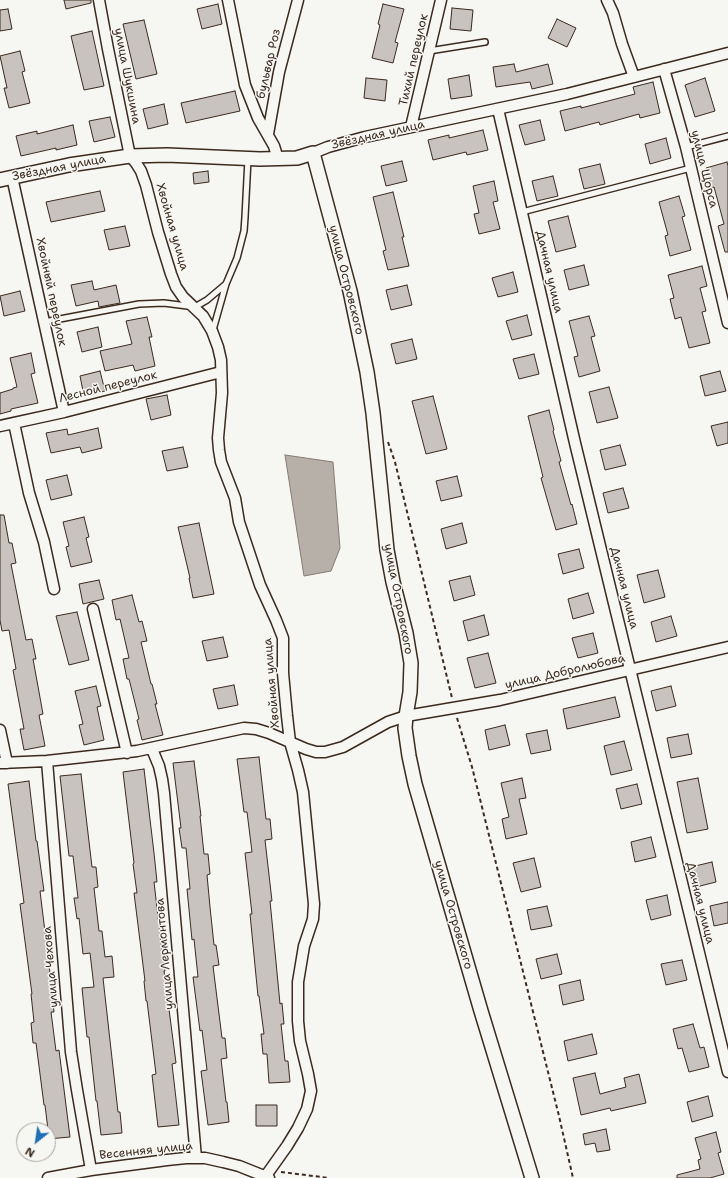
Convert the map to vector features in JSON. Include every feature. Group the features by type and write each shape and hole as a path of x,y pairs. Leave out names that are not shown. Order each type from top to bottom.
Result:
{"street":[{"name":"улица Шукшина","path":"99,0 130,156"},
{"path":"228,0 245,84 258,118 274,146 278,159"},
{"name":"бульвар Роз","path":"268,134 279,72 298,0"},
{"name":"Тихий переулок","path":"411,127 441,0"},
{"path":"607,0 613,13 634,77"},
{"name":"Звёздная улица","path":"3,177 130,156 167,154 248,159 297,158 345,142 498,108 560,96 728,53"},
{"name":"улица Щорса","path":"664,69 686,147 728,323"},
{"name":"Дачная улица","path":"498,108 575,443 728,1072"},
{"name":"улица Островского","path":"313,153 346,274 367,372 373,414 387,550 410,653 411,678 406,716 406,742 416,784 481,1011 532,1178"},
{"name":"Хвойная улица","path":"130,156 141,171 146,185 158,232 176,288 183,297 203,316 212,330 218,347 222,372 222,393 218,438 221,462 235,498 240,522 260,585 283,638 283,673 290,742 303,792 314,904 313,919 304,946 298,982 298,1021 300,1041 311,1091 307,1109 298,1128 268,1175"},
{"name":"Хвойный переулок","path":"3,177 44,322 64,412"},
{"name":"Лесной переулок","path":"0,426 64,412 222,372"},
{"path":"14,423 29,493 44,542 54,589"},
{"path":"93,609 127,753"},
{"name":"улица Добролюбова","path":"4,763 47,761 127,753 244,728 256,729 270,733 306,749 316,752 325,752 343,747 388,722 406,716 500,700 728,647"},
{"path":"0,730 4,763"},
{"name":"улица Лермонтова","path":"152,748 159,766 163,786 196,1158"},
{"name":"улица Чехова","path":"47,761 71,1052 76,1090 92,1170"},
{"name":"Весенняя улица","path":"48,1178 92,1170 167,1160 196,1158 205,1158 239,1166 268,1175"}],"lane":[{"path":"429,51 486,42"},
{"path":"686,147 728,136"},
{"path":"212,330 226,284 237,258 244,231 248,159"},
{"path":"522,212 691,168"},
{"path":"44,322 139,304 164,303 195,307 208,300 226,284"}],"path":[{"path":"387,438 449,682 454,708 472,766 559,1116 572,1178"},
{"path":"268,1175 329,1178"}],"shaded area":[{"path":"285,455 333,462 340,548 331,571 304,576"}],"building":[{"path":"64,0 91,0 91,3 66,9"},
{"path":"218,4 222,24 202,29 197,9"},
{"path":"383,4 404,9 395,42 398,43 393,63 372,58 380,25 378,24"},
{"path":"452,8 473,10 471,31 450,29"},
{"path":"8,9 12,29 0,31 0,10"},
{"path":"557,19 576,28 567,47 548,38"},
{"path":"144,20 157,74 136,79 123,24"},
{"path":"92,31 104,86 84,90 71,36"},
{"path":"20,51 25,71 22,72 30,103 9,108 4,88 7,88 0,56"},
{"path":"514,64 516,72 548,64 553,84 532,89 530,82 496,87 493,67"},
{"path":"469,75 472,96 451,99 448,79"},
{"path":"366,78 387,80 385,101 364,98"},
{"path":"705,78 715,111 695,117 685,85"},
{"path":"653,82 660,113 640,118 639,114 600,125 599,122 565,131 560,111 581,106 581,108 635,94 633,87"},
{"path":"235,91 240,111 186,123 181,103"},
{"path":"164,104 168,124 148,129 143,109"},
{"path":"110,117 115,137 94,142 89,121"},
{"path":"540,120 545,140 525,145 519,125"},
{"path":"73,125 77,145 21,156 16,136 37,131 37,134"},
{"path":"483,130 488,150 467,155 466,152 433,160 428,140 449,135 449,138"},
{"path":"666,138 671,158 650,164 645,144"},
{"path":"402,161 407,181 386,186 381,166"},
{"path":"727,162 728,252 725,252 718,226 724,224 714,187 712,188 706,168"},
{"path":"600,164 605,184 584,189 579,169"},
{"path":"208,171 209,182 194,184 193,173"},
{"path":"553,176 558,196 537,201 532,181"},
{"path":"494,181 498,201 493,202 500,229 479,234 474,214 479,213 473,186"},
{"path":"100,191 105,211 51,222 46,202"},
{"path":"393,192 404,237 402,237 409,266 388,270 383,251 386,250 373,197"},
{"path":"679,196 685,216 682,217 691,250 670,256 665,236 668,235 659,202"},
{"path":"568,216 576,247 556,252 548,221"},
{"path":"125,226 130,246 109,250 104,230"},
{"path":"584,265 589,285 569,290 564,270"},
{"path":"702,266 707,286 700,288 706,311 702,312 710,343 689,348 681,317 675,319 670,299 674,298 668,275"},
{"path":"513,272 518,292 498,297 492,278"},
{"path":"92,281 94,290 116,285 120,303 99,307 98,301 76,306 71,285"},
{"path":"407,285 412,305 391,310 386,290"},
{"path":"20,291 25,311 4,316 0,296"},
{"path":"527,315 532,335 512,340 506,321"},
{"path":"589,316 595,336 591,337 600,371 579,377 574,357 578,356 569,321"},
{"path":"147,317 152,337 149,337 155,366 135,371 133,365 105,371 100,351 132,344 126,321"},
{"path":"98,327 102,347 82,352 77,332"},
{"path":"412,339 417,359 396,364 391,344"},
{"path":"31,353 35,373 31,374 38,403 11,409 11,411 0,414 0,393 17,387 10,358"},
{"path":"534,354 539,374 519,379 513,359"},
{"path":"100,371 105,391 84,396 80,376"},
{"path":"720,371 726,391 705,396 700,376"},
{"path":"609,387 618,418 597,423 589,392"},
{"path":"167,395 171,415 151,420 146,399"},
{"path":"433,396 447,449 426,454 412,401"},
{"path":"549,410 561,461 559,462 577,524 556,530 541,478 543,477 528,416"},
{"path":"728,422 728,443 717,446 711,426"},
{"path":"98,428 102,448 82,453 80,447 51,453 46,433 67,429 68,435"},
{"path":"620,445 626,465 605,470 600,450"},
{"path":"183,447 188,467 167,471 162,451"},
{"path":"67,475 72,495 51,500 46,480"},
{"path":"457,476 462,496 441,501 436,481"},
{"path":"623,488 629,508 608,513 603,493"},
{"path":"0,515 4,515 9,543 12,543 16,563 11,564 26,640 32,639 36,659 33,659 43,714 39,715 45,746 24,750 20,729 24,729 13,670 16,669 9,630 2,631 0,620"},
{"path":"84,517 89,537 86,538 92,562 71,567 66,547 69,546 63,522"},
{"path":"199,523 214,594 193,598 178,527"},
{"path":"462,523 467,543 446,549 441,529"},
{"path":"579,549 584,568 563,574 558,554"},
{"path":"658,570 665,597 644,603 637,575"},
{"path":"470,576 475,595 454,601 449,581"},
{"path":"99,580 104,599 83,604 79,584"},
{"path":"588,593 594,613 573,619 568,599"},
{"path":"132,595 139,622 142,621 147,641 141,642 157,704 155,704 163,735 142,740 137,720 139,719 129,679 127,679 123,659 129,658 120,619 116,620 112,600"},
{"path":"77,612 89,660 69,665 56,616"},
{"path":"484,615 489,635 468,641 463,621"},
{"path":"671,616 677,636 656,642 651,622"},
{"path":"593,633 598,653 578,658 572,638"},
{"path":"223,637 228,657 207,661 202,641"},
{"path":"488,653 496,683 475,688 467,658"},
{"path":"234,685 238,705 218,709 213,689"},
{"path":"96,686 101,706 97,707 104,740 84,745 79,725 83,724 75,691"},
{"path":"671,686 676,706 656,711 651,691"},
{"path":"615,697 620,717 567,729 563,709"},
{"path":"505,725 510,745 489,750 485,730"},
{"path":"547,730 551,750 531,754 526,734"},
{"path":"688,734 692,754 671,758 667,738"},
{"path":"624,741 632,770 611,775 604,746"},
{"path":"259,757 266,819 270,819 272,839 265,840 272,901 270,901 280,1004 282,1003 284,1024 281,1024 285,1061 288,1061 290,1082 269,1083 267,1054 263,1054 261,1034 264,1034 258,996 250,914 252,914 245,853 252,852 247,812 244,812 237,759"},
{"path":"194,761 204,854 208,854 210,874 207,875 210,907 214,945 216,945 219,965 213,966 222,1038 225,1038 227,1058 221,1059 229,1122 208,1125 201,1071 207,1070 193,977 198,977 194,939 192,940 187,889 190,889 186,848 182,848 179,828 181,828 173,763"},
{"path":"144,769 157,882 154,882 176,1063 172,1064 179,1125 158,1127 152,1075 156,1074 134,893 137,893 123,772"},
{"path":"81,774 92,867 96,867 98,887 94,888 99,931 102,931 105,957 112,956 114,977 103,978 118,1112 120,1112 122,1133 101,1135 89,1037 87,1037 82,988 94,987 90,953 83,954 79,918 77,919 74,898 78,898 73,856 69,856 60,776"},
{"path":"522,778 526,798 519,799 527,834 506,839 502,819 509,817 501,783"},
{"path":"698,778 708,829 687,833 677,782"},
{"path":"29,781 44,891 40,891 54,1012 51,1012 56,1051 59,1050 70,1137 56,1138 56,1122 47,1122 36,1043 33,1043 31,1023 34,1022 32,994 20,904 24,903 8,784"},
{"path":"637,784 642,804 621,809 616,789"},
{"path":"651,837 656,857 635,862 631,842"},
{"path":"534,858 541,887 521,892 513,863"},
{"path":"712,862 716,882 696,887 691,867"},
{"path":"667,895 671,915 651,920 646,900"},
{"path":"728,902 728,923 714,926 710,906"},
{"path":"547,906 552,926 531,930 527,910"},
{"path":"557,954 562,974 541,979 536,959"},
{"path":"682,960 687,980 666,985 661,964"},
{"path":"580,980 584,1000 563,1005 559,985"},
{"path":"693,1024 700,1048 704,1047 709,1067 689,1072 682,1048 678,1049 673,1029"},
{"path":"592,1034 597,1054 568,1061 564,1041"},
{"path":"595,1073 600,1094 626,1087 624,1078 639,1074 646,1103 611,1111 610,1108 581,1115 573,1078"},
{"path":"708,1096 713,1116 692,1122 687,1102"},
{"path":"256,1105 277,1105 277,1126 256,1126"},
{"path":"606,1129 610,1150 597,1152 595,1143 585,1145 583,1134"},
{"path":"716,1132 721,1152 718,1153 724,1174 710,1178 677,1178 677,1175 700,1169 698,1160 701,1159 695,1138"}]}
